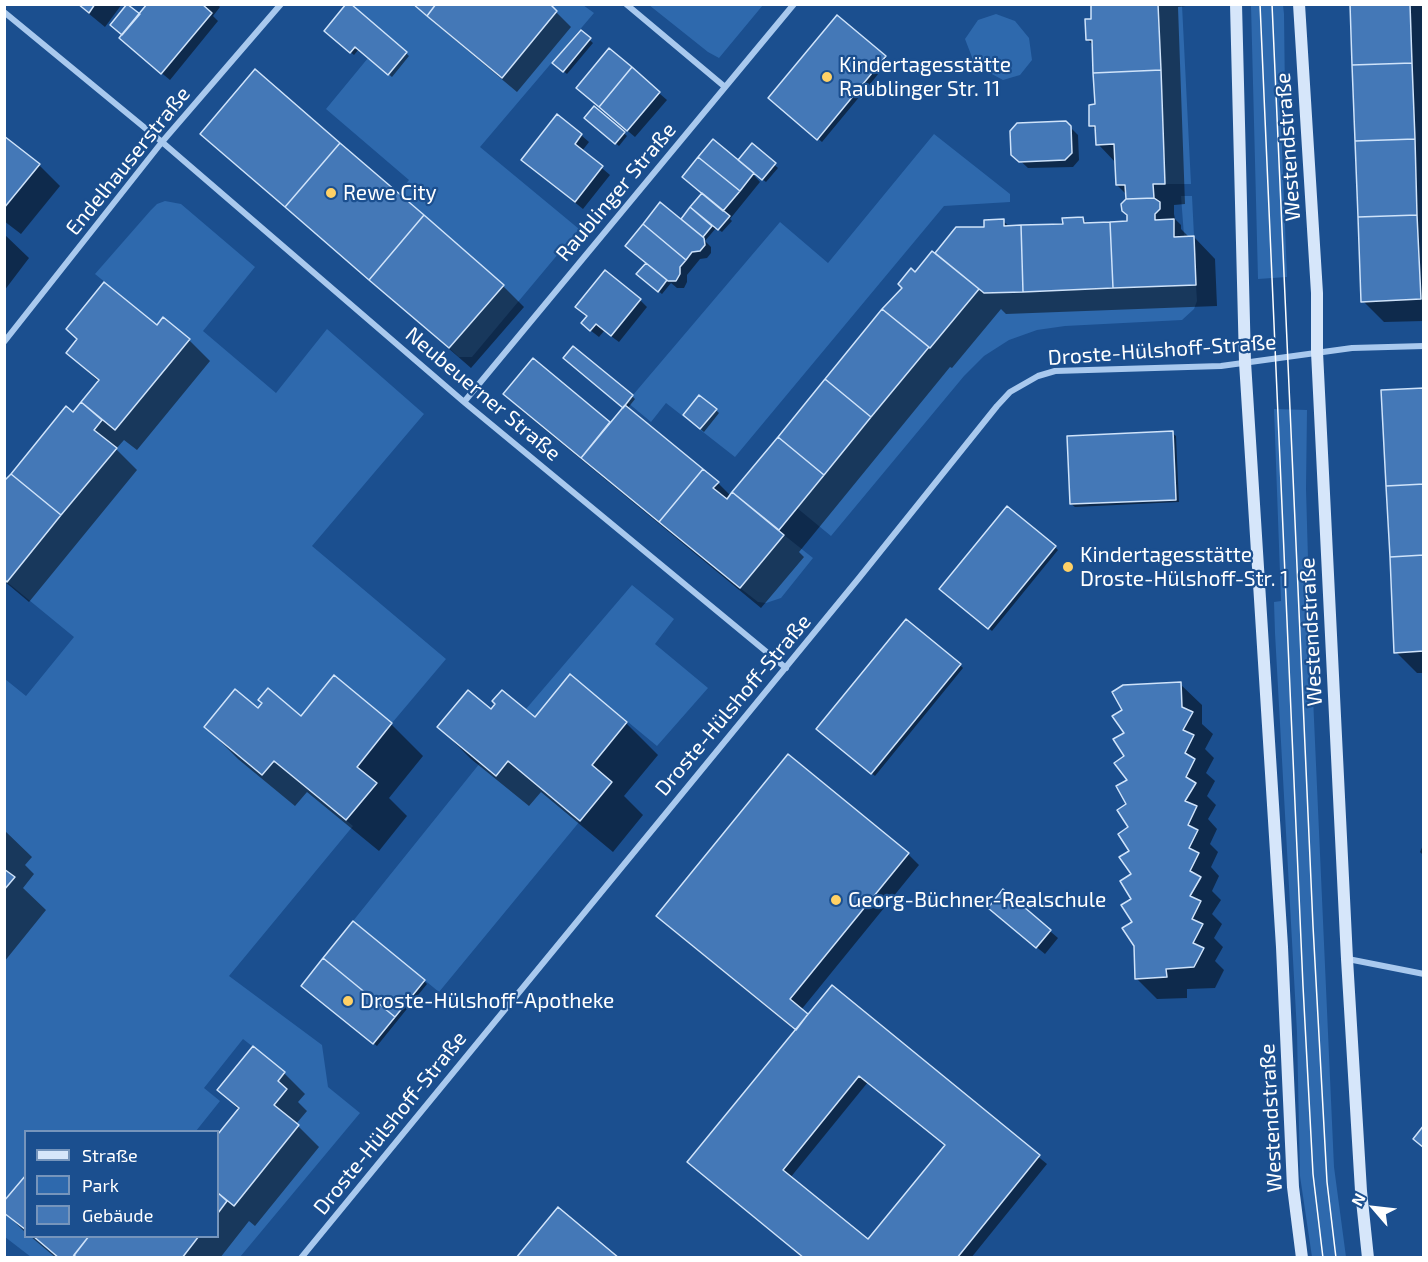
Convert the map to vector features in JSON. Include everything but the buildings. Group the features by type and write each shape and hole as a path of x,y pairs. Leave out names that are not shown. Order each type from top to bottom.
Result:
{"main road":[{"name":"Westendstraße","path":"1236,4 1245,362 1282,947 1293,1187 1302,1257"},
{"name":"Westendstraße","path":"1299,4 1317,293 1317,352 1347,959 1361,1191 1368,1257"}],"street":[{"name":"Endelhauserstraße","path":"4,342 162,142 281,4"},
{"path":"626,4 725,87"},
{"name":"Raublinger Straße","path":"464,402 794,4"},
{"name":"Neubeuerner Straße","path":"4,12 162,142 464,402 786,668"},
{"name":"Droste-Hülshoff-Straße","path":"300,1257 786,668 1010,392 1038,376 1065,370 1221,366 1352,348 1424,346"},
{"path":"1347,959 1424,974"}],"green space":[{"path":"351,5 413,5 502,78 557,11 550,5 583,5 594,13 480,147 579,229 472,357 459,357 449,348 504,285 398,193 409,180 326,109 368,58 388,74"},
{"path":"649,5 763,5 719,58 708,52"},
{"path":"1158,5 1182,5 1191,184 1165,184"},
{"path":"1251,5 1283,5 1285,96 1280,97 1287,277 1258,279"},
{"path":"996,14 1015,21 1029,38 1032,60 1020,75 1003,80 975,65 965,39 978,20"},
{"path":"934,134 1010,194 1010,202 944,206 735,457 666,403 651,422 627,402 780,222 828,263"},
{"path":"1181,196 1192,196 1194,236 1184,236"},
{"path":"165,201 181,204 255,267 203,331 276,393 327,329 424,414 312,546 446,659 392,723 334,675 301,716 268,689 259,699 262,703 258,708 235,690 204,727 262,775 274,761 353,826 229,976 322,1045 328,1087 360,1113 240,1257 182,1257 198,1238 219,1238 219,1212 227,1201 234,1205 299,1125 274,1105 287,1089 278,1081 285,1072 243,1039 204,1088 220,1101 197,1130 24,1130 24,1176 5,1201 4,890 15,877 5,869 5,679 26,696 74,637 7,582 116,448 94,430 102,420 115,430 163,317 157,325 95,274 157,204"},
{"path":"1196,285 1197,301 1194,309 1182,320 1065,326 1037,330 1009,340 984,356 964,376 831,536 797,508 979,289 984,293"},
{"path":"1274,409 1307,410 1306,489 1310,630 1334,1167 1346,1257 1312,1257 1300,1176 1297,1032 1275,633 1274,602 1281,601"},
{"path":"784,535 813,558 781,598 766,603 758,602 740,588"},
{"path":"632,585 674,619 655,644 708,688 657,746 570,674 535,717 526,709"},
{"path":"508,761 580,821 439,992 353,921 480,763 496,775"},
{"path":"4,1213 24,1229 24,1238 34,1238 59,1257 31,1257 5,1237"}],"tram line":[{"path":"1260,4 1303,986 1313,1174 1323,1258"},
{"path":"1272,4 1313,926 1327,1182 1336,1258"}],"place":[{"name":"Kindertagesstätte Raublinger Str. 11","path":"827,77"},
{"name":"Rewe City","path":"331,193"},
{"name":"Kindertagesstätte Droste-Hülshoff-Str. 1","path":"1068,567"},
{"name":"Georg-Büchner-Realschule","path":"836,900"},
{"name":"Droste-Hülshoff-Apotheke","path":"348,1001"}]}
